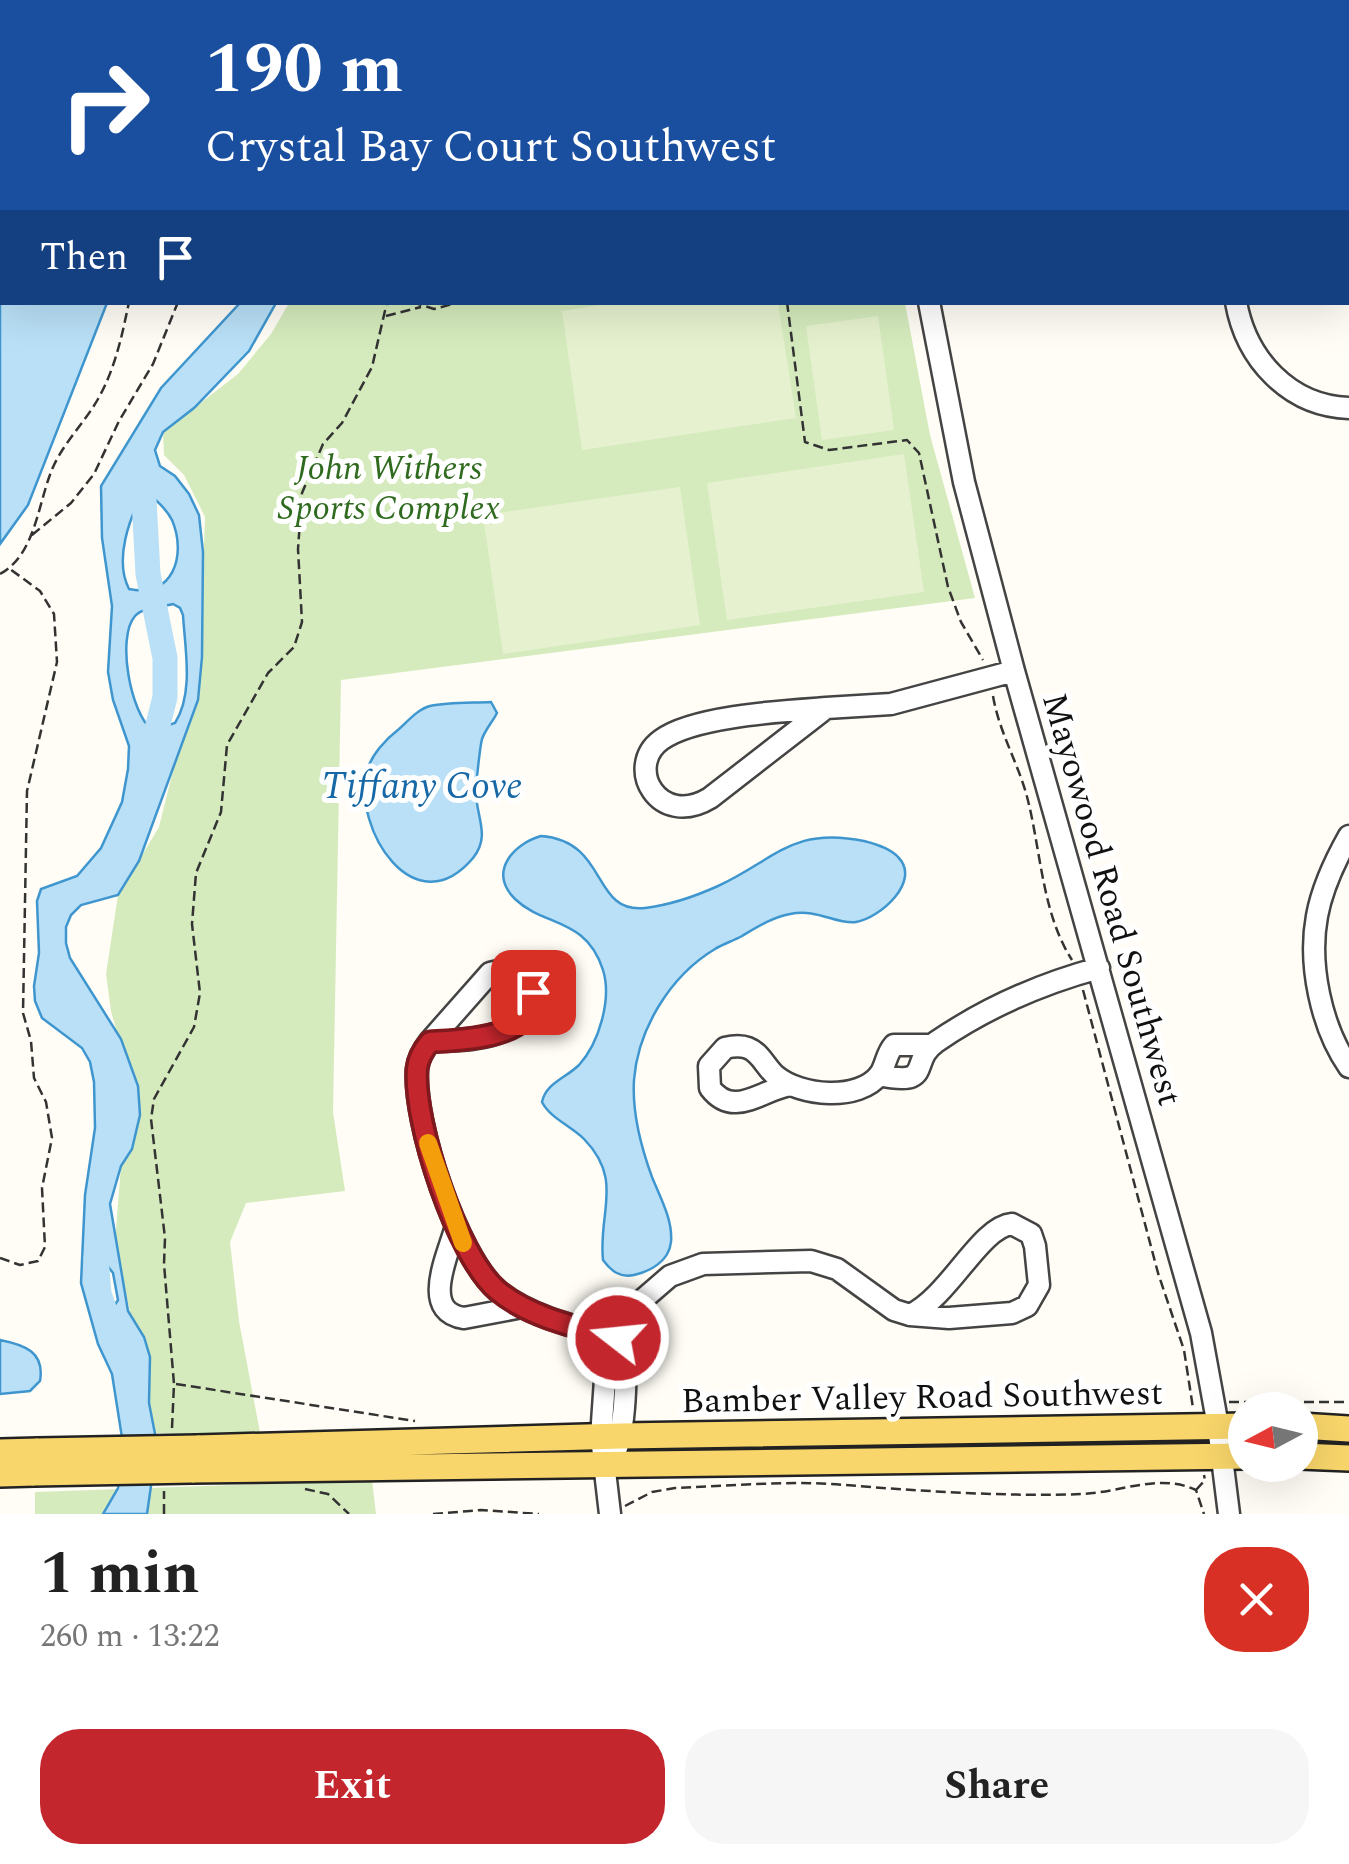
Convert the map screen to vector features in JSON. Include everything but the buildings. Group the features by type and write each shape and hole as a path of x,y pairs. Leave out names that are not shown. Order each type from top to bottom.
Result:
{"main road":[{"name":"Bamber Valley Road Southwest","path":"0,1452 36,1462 195,1459 611,1437 1228,1426"},
{"path":"1318,1427 1349,1429"},
{"name":"Bamber Valley Road Southwest","path":"195,1459 606,1466 1228,1456"},
{"path":"1318,1457 1349,1458"},
{"name":"Bamber Valley Road Southwest","path":"0,1474 36,1462"}],"street":[{"name":"Mayowood Road Southwest","path":"930,305 964,482 1089,971 1201,1332 1218,1426 1228,1445"},
{"path":"1237,305 1240,325 1258,359 1279,383 1310,400 1349,408"},
{"path":"826,708 692,808 668,804 648,784 647,759 655,745 670,734 718,721 826,708 891,704 1014,671"},
{"path":"1349,836 1330,875 1317,916 1316,961 1322,1009 1349,1067"},
{"path":"430,1042 488,1038 505,1031 530,1012 533,992 514,972 495,970 430,1042 417,1065 424,1128 456,1226 478,1270 522,1307 618,1338"},
{"path":"879,1076 894,1046 932,1045 1021,994 1089,971"},
{"path":"791,1086 844,1092 879,1076 914,1076 920,1072 932,1045"},
{"path":"610,1512 606,1466 611,1437 607,1351 633,1308 656,1286 692,1266 799,1261 822,1264 849,1276 894,1310 910,1315 939,1318 1012,1313 1028,1306 1039,1284 1031,1234 1012,1224 993,1229 938,1296 910,1315"},
{"path":"456,1226 438,1289 438,1296 450,1313 464,1318 522,1307"},
{"name":"Mayowood Road Southwest","path":"1229,1514 1232,1482"}],"path":[{"path":"0,574 10,568 31,536 54,466 97,401 118,356 128,305"},
{"path":"31,536 71,503 94,474 119,421 153,364 177,305"},
{"path":"386,305 372,367 308,474 298,516 302,622 294,647 268,673 227,745 221,812 196,873 192,924 200,992 194,1027 154,1099 151,1119 164,1224 174,1384 424,1422"},
{"path":"418,305 434,309 449,305"},
{"path":"787,305 804,442 829,450 907,440 918,453 948,586 961,622 978,647 991,678 1002,734 1024,788 1054,923 1089,971 1158,1273 1184,1350 1193,1408"},
{"path":"384,317 422,307"},
{"path":"0,1258 20,1266 38,1261 45,1247 42,1188 52,1138 46,1102 34,1078 31,1042 23,1013 27,791 56,662 54,614 40,591 10,568"},
{"path":"1318,1402 1349,1402"},
{"path":"1196,1490 1205,1480"},
{"path":"610,1512 652,1492 676,1488 828,1484 890,1490 1084,1494 1163,1481 1182,1483 1196,1490 1204,1514"},
{"path":"301,1488 328,1494 350,1514"},
{"path":"433,1514 481,1510 539,1514"}],"green space":[{"name":"John Withers Sports Complex","path":"288,305 905,305 930,435 975,598 341,680 333,1112 345,1191 246,1203 230,1242 239,1321 261,1438 156,1433 115,1242 121,1166 134,1093 111,1011 106,974 118,895 159,827 175,763 198,700 205,517 184,475 164,455 163,432 238,374 271,334"},
{"path":"601,305 778,305 796,418 582,450 562,311"},
{"path":"878,316 894,430 822,440 806,326"},
{"path":"904,454 924,592 727,620 707,483"},
{"path":"680,487 700,625 503,654 483,515"},
{"path":"372,1480 376,1514 35,1514 35,1492"}],"water":[{"path":"0,305 106,305 28,505 0,544"},
{"path":"238,305 275,305 249,351 194,408 163,432 155,450 160,466 175,476 199,515 203,552 198,700 139,861 118,895 81,905 66,927 70,958 121,1039 138,1086 140,1115 132,1149 121,1166 110,1204 128,1311 144,1337 150,1357 149,1403 157,1444 147,1514 103,1514 118,1488 123,1444 112,1374 98,1344 81,1283 85,1195 95,1128 94,1082 82,1048 42,1018 34,986 39,953 37,901 41,889 77,876 101,848 122,802 128,769 129,746 108,672 112,606 102,538 101,486 161,388","holes":["145,491 160,504 176,533 177,560 173,571 156,587 129,589 123,565 129,526","173,604 183,615 185,698 175,723 152,730 132,693 126,658 129,627 138,613","106,1264 113,1273 118,1300 108,1316 100,1313 98,1301 99,1282"]},
{"name":"Tiffany Cove","path":"491,702 497,713 482,739 477,781 482,834 478,850 451,876 430,882 410,876 393,862 369,819 365,794 369,765 384,742 426,708"},
{"path":"541,836 563,841 578,850 606,889 628,907 654,907 692,897 785,848 819,838 878,845 895,854 904,867 902,887 876,914 856,922 800,913 771,920 699,960 659,1006 642,1042 634,1092 641,1142 668,1217 671,1242 667,1255 658,1264 634,1275 616,1273 603,1260 607,1197 603,1168 596,1154 542,1102 552,1085 586,1056 602,1020 606,994 603,970 586,940 526,908 507,889 507,860 521,845"},
{"path":"0,1340 18,1344 36,1357 40,1381 30,1391 0,1394"}],"waterway":[{"path":"135,461 143,481 148,574 165,658 165,697 149,760"},
{"path":"96,1257 99,1294 118,1348"}],"slow traffic":[{"path":"428,1143 463,1243"}],"route":[{"path":"533,992 530,1012 505,1031 488,1038 430,1042 423,1049 417,1073 424,1128 462,1242 487,1281 522,1307 618,1338"}]}
